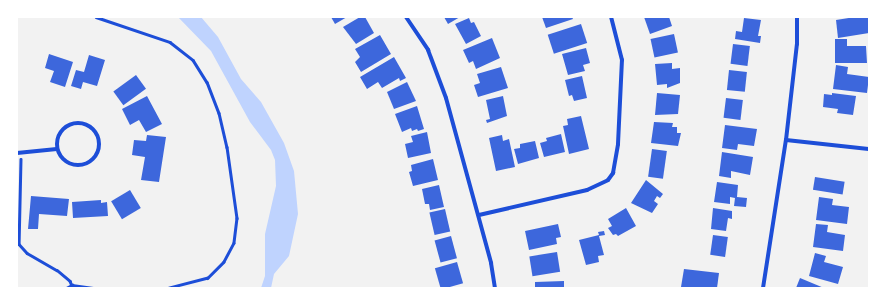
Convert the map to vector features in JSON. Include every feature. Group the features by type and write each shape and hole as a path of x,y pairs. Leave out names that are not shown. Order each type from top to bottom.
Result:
{"street":[{"path":"406,17 428,50 444,92 479,215 495,288"},
{"path":"479,215 587,190 608,180 613,173 618,144 622,60 611,17"},
{"path":"763,288 786,140 797,44 797,17"},
{"path":"72,123 89,125 99,138 97,154 84,164 68,162 57,149 59,133 72,123"},
{"path":"786,140 869,149"},
{"path":"19,153 57,149"}],"path":[{"path":"96,17 170,42 193,60 207,82 219,113 227,148 237,218 234,243 224,262 208,278 169,288"},
{"path":"19,153 22,168 19,244 27,253 57,270 73,287"},
{"path":"66,288 93,288"}],"water":[{"path":"178,17 201,17 218,37 241,79 261,102 284,143 294,171 298,214 289,256 274,274 271,288 261,288 265,276 265,234 276,186 275,160 271,150 250,122 211,51"}],"building":[{"path":"331,17 347,17 335,24"},
{"path":"360,17 365,17 374,33 356,44 343,27"},
{"path":"444,17 460,17 448,24"},
{"path":"542,17 572,17 573,19 546,28"},
{"path":"644,17 669,17 672,26 650,34"},
{"path":"855,17 868,17 869,33 838,38 836,20"},
{"path":"469,18 471,23 474,22 481,36 466,44 455,24"},
{"path":"744,18 761,20 758,36 761,36 760,43 735,39 736,31 742,32"},
{"path":"581,24 587,43 554,54 548,35"},
{"path":"674,34 678,53 654,58 651,39"},
{"path":"380,35 391,54 361,72 355,62 360,57 355,49"},
{"path":"492,38 500,58 476,69 473,61 469,63 463,50"},
{"path":"835,39 847,39 847,46 866,46 867,63 835,63"},
{"path":"733,44 750,46 747,66 731,64"},
{"path":"586,48 590,63 583,65 585,71 568,75 562,54"},
{"path":"49,54 73,62 65,87 50,82 54,71 45,68"},
{"path":"89,55 105,60 97,86 83,82 81,89 71,86 76,70 84,72"},
{"path":"394,57 406,78 400,81 399,78 382,88 378,82 367,89 360,77"},
{"path":"672,63 672,69 680,68 680,83 667,88 667,84 657,85 655,64"},
{"path":"836,65 848,67 847,74 869,77 867,93 833,89"},
{"path":"501,67 508,88 478,97 474,85 480,83 477,74"},
{"path":"729,70 747,72 745,92 727,90"},
{"path":"136,75 146,89 123,105 113,91"},
{"path":"582,76 587,98 574,101 572,95 569,96 565,80"},
{"path":"407,82 416,101 394,109 387,92"},
{"path":"657,93 680,95 678,114 655,115"},
{"path":"832,93 856,96 853,115 837,113 838,109 823,107 824,94 832,95"},
{"path":"147,96 162,124 146,132 139,120 130,125 122,109"},
{"path":"503,96 507,116 487,123 486,120 490,119 486,100"},
{"path":"726,98 743,100 740,120 724,118"},
{"path":"417,106 424,129 412,131 411,128 402,132 395,114"},
{"path":"581,116 589,149 569,154 563,126 568,125 567,119"},
{"path":"654,122 673,123 672,127 677,127 677,133 681,133 678,146 651,143"},
{"path":"725,125 757,129 754,146 738,144 737,150 722,148"},
{"path":"427,132 431,153 408,158 405,144 413,142 411,136"},
{"path":"561,134 565,152 544,157 540,143 547,141 546,138"},
{"path":"147,135 166,137 159,182 141,180 145,157 132,155 134,140 146,141"},
{"path":"502,135 503,141 509,139 515,167 496,171 489,138"},
{"path":"535,141 539,158 518,164 514,149 520,148 520,144"},
{"path":"652,149 667,151 663,179 648,177"},
{"path":"722,152 753,157 750,175 731,171 731,178 719,176"},
{"path":"433,159 438,180 413,186 409,172 412,171 411,165"},
{"path":"815,177 845,182 843,195 813,190"},
{"path":"646,180 663,194 660,198 657,196 654,201 658,204 652,213 631,203"},
{"path":"717,182 738,185 737,197 747,198 746,207 734,206 735,198 730,197 730,204 714,202"},
{"path":"439,185 444,207 430,210 429,204 425,204 422,189"},
{"path":"130,190 141,208 122,219 111,201"},
{"path":"31,196 69,199 67,216 39,214 38,229 28,229"},
{"path":"819,197 833,199 832,205 849,207 847,224 816,220"},
{"path":"101,200 101,203 107,202 108,216 73,218 72,202"},
{"path":"626,208 636,226 618,236 616,234 613,235 608,228 612,226 608,219"},
{"path":"713,208 732,211 732,219 728,218 726,231 711,229"},
{"path":"445,209 450,231 435,235 429,213"},
{"path":"558,224 561,237 556,238 557,244 529,250 525,231"},
{"path":"816,224 828,225 827,232 845,235 843,251 813,247"},
{"path":"604,231 605,235 599,236 604,255 598,256 599,262 586,265 579,240 599,235 598,232"},
{"path":"713,235 728,237 725,257 710,255"},
{"path":"451,236 457,258 441,263 435,240"},
{"path":"557,252 560,272 532,276 529,256"},
{"path":"815,253 826,256 824,262 843,267 838,284 809,276"},
{"path":"457,262 463,283 441,288 435,268"},
{"path":"684,269 719,273 717,288 681,287"},
{"path":"800,278 824,288 796,288"},
{"path":"564,281 564,288 535,288 535,282"}]}
